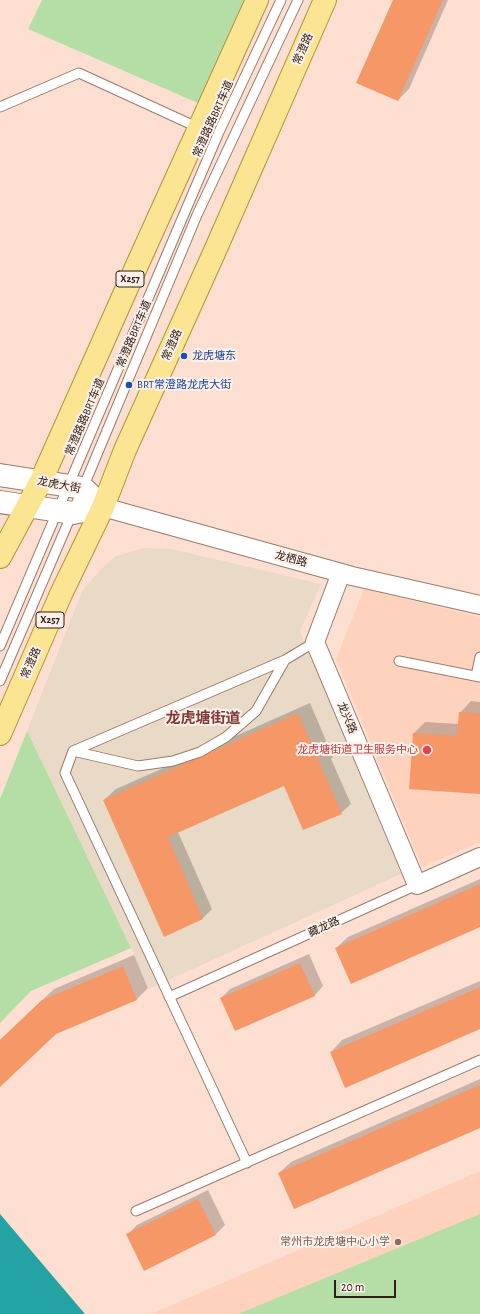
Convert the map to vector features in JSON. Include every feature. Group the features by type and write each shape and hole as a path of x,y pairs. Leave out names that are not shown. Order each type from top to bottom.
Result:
{"main road":[{"name":"X257","path":"0,557 41,481 257,0"},
{"name":"常澄路","path":"0,734 61,594 103,507 124,450 214,253 325,0"}],"street":[{"name":"龙虎大街","path":"0,475 76,487 103,507"},
{"name":"龙虎大街","path":"0,502 65,512 103,507"},
{"name":"龙栖路","path":"103,507 341,573 480,605"},
{"path":"315,642 341,573"},
{"name":"龙兴路","path":"315,642 417,885"},
{"name":"藏龙路","path":"417,885 480,857"}],"lane":[{"name":"常澄路路BRT车道","path":"0,646 76,487 219,132 282,0"},
{"name":"常澄路BRT车道","path":"0,681 65,512 197,216 298,0"},
{"path":"0,107 79,73 199,128"},
{"path":"247,1163 65,773 72,751 285,660 315,642"},
{"path":"399,661 478,676 480,657"},
{"path":"72,751 138,766 173,761 200,752 226,737 256,711 285,660"},
{"name":"藏龙路","path":"169,997 417,885"},
{"path":"136,1212 480,1060"}],"shaded area":[{"path":"144,548 172,549 321,584 300,631 401,874 149,989 131,948 27,731 82,591 100,570 116,556"},
{"name":"龙虎塘街道卫生服务中心","path":"364,589 480,617 480,842 422,867 336,659"},
{"name":"常州市龙虎塘中心小学","path":"480,1171 480,1314 151,1314"}],"green space":[{"path":"42,0 246,0 200,104 28,29"},
{"path":"27,731 131,948 31,991 0,1023 0,799"},
{"path":"480,1214 480,1314 238,1314"}],"water":[{"path":"0,1214 85,1314 0,1314"}],"building":[{"path":"393,0 443,0 398,101 356,83"},
{"path":"459,712 480,714 480,794 409,789 413,733 457,736"},
{"path":"298,713 342,814 303,830 284,786 168,837 203,919 164,937 103,800"},
{"path":"480,884 480,927 351,984 335,948"},
{"path":"300,963 315,996 235,1031 220,998"},
{"path":"123,966 137,1000 56,1034 0,1087 0,1040 42,1000"},
{"path":"480,987 480,1029 345,1088 330,1052"},
{"path":"480,1085 480,1128 294,1209 278,1173"},
{"path":"198,1199 216,1235 144,1271 126,1234"}],"place":[{"name":"龙虎塘东","path":"184,356"},
{"name":"BRT常澄路龙虎大街","path":"129,385"},
{"name":"龙虎塘街道卫生服务中心","path":"427,750"},
{"name":"常州市龙虎塘中心小学","path":"398,1242"}],"district":[{"name":"龙虎塘街道","path":"203,718"}]}
